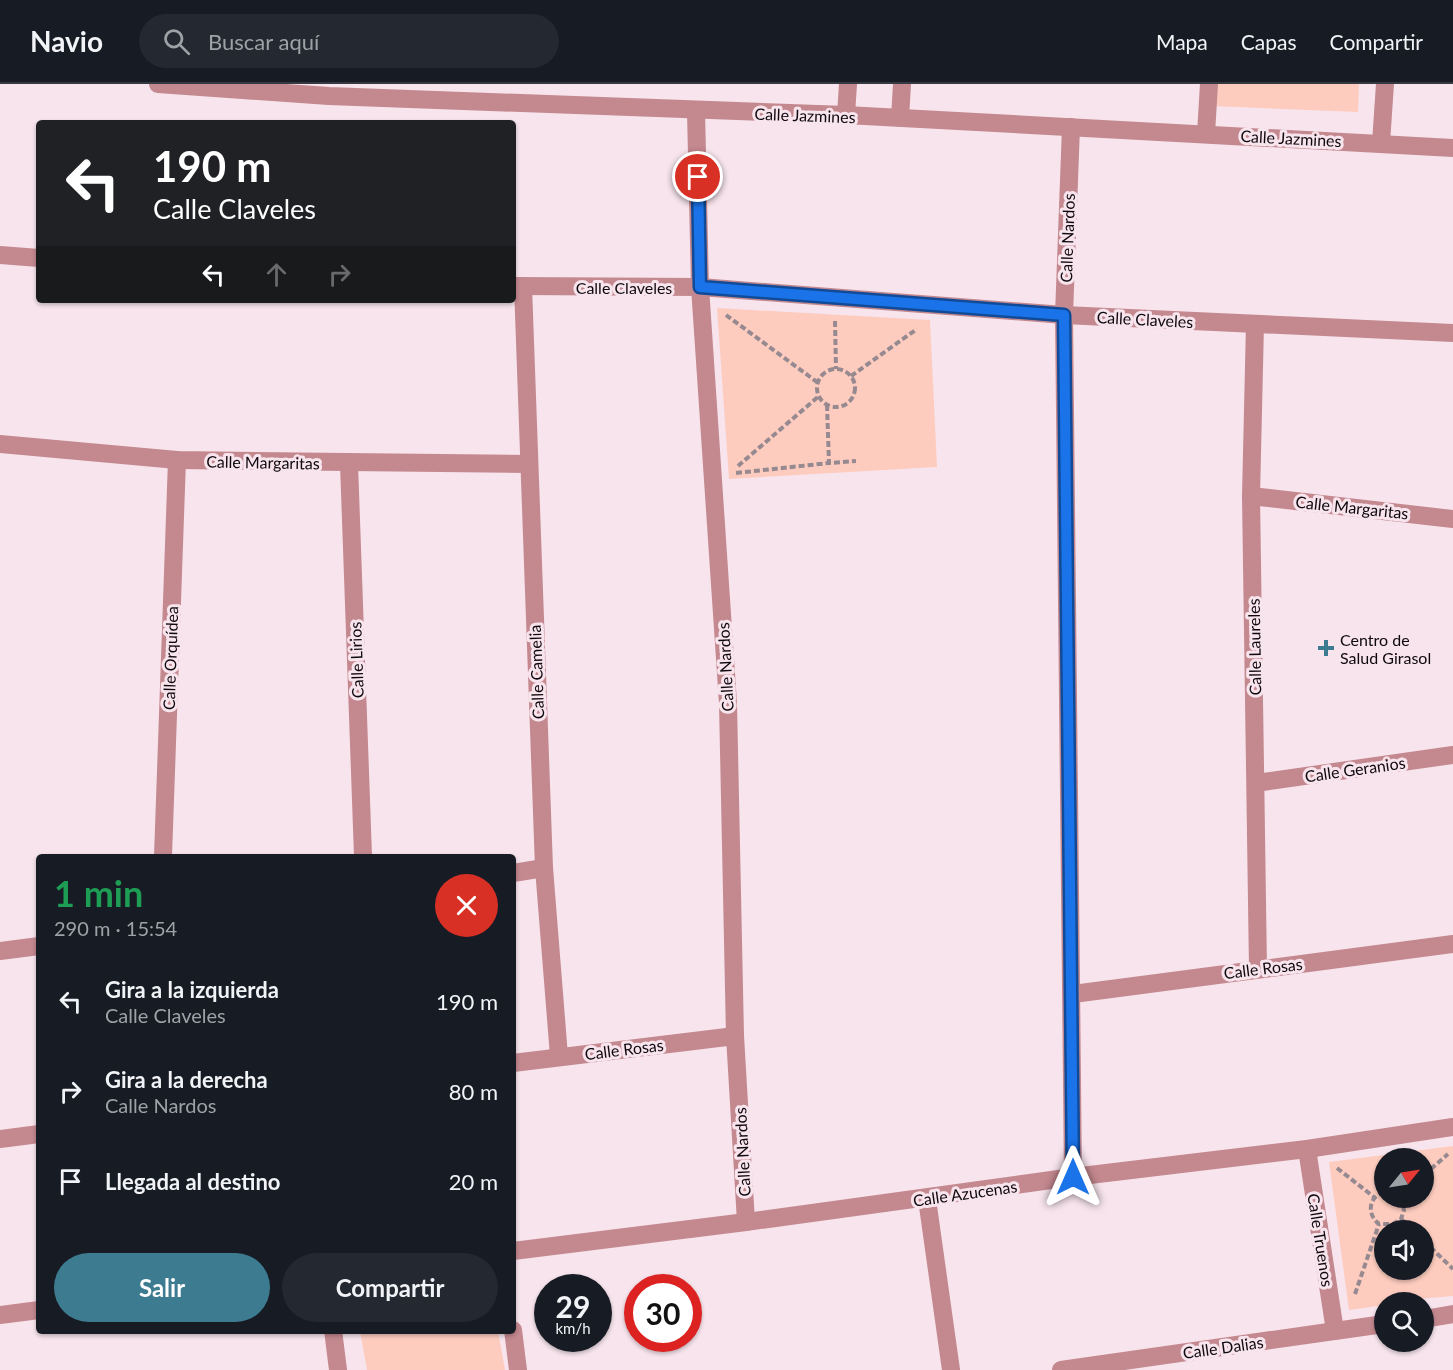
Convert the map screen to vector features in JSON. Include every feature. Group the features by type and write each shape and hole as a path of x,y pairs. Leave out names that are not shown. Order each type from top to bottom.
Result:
{"street":[{"name":"Calle Jazmines","path":"158,84 329,90 696,111 846,115 1453,148"},
{"path":"846,115 848,84"},
{"path":"900,118 902,84"},
{"path":"1206,134 1209,84"},
{"path":"1381,143 1385,84"},
{"name":"Calle Nardos","path":"696,111 700,287 728,703 735,1036 746,1222"},
{"name":"Calle Nardos","path":"1071,127 1064,315 1073,994 1073,1177"},
{"path":"0,255 36,258"},
{"name":"Calle Claveles","path":"518,286 700,287 1064,315 1453,333"},
{"name":"Calle Camelia","path":"518,286 528,464 544,868 559,1056"},
{"name":"Calle Laureles","path":"1255,324 1251,496 1258,969"},
{"name":"Calle Margaritas","path":"0,444 177,460 349,464 528,464"},
{"name":"Calle Orquídea","path":"163,854 177,460"},
{"name":"Calle Lirios","path":"349,464 363,854"},
{"name":"Calle Margaritas","path":"1251,496 1453,519"},
{"name":"Calle Geranios","path":"1256,783 1453,755"},
{"path":"516,873 544,868"},
{"name":"Calle Rosas","path":"1073,994 1453,944"},
{"path":"0,951 36,946"},
{"name":"Calle Rosas","path":"516,1063 735,1036"},
{"name":"Calle Azucenas","path":"516,1251 1073,1177 1308,1149 1453,1126"},
{"path":"0,1139 36,1134"},
{"name":"Calle Truenos","path":"1308,1149 1335,1331"},
{"path":"927,1198 951,1370"},
{"path":"0,1315 36,1310"},
{"path":"1434,1317 1453,1314"},
{"name":"Calle Dalias","path":"1061,1370 1374,1325"},
{"path":"334,1334 338,1370"},
{"path":"514,1334 518,1370"}],"path":[{"path":"717,308 817,382"},
{"path":"835,315 836,369"},
{"path":"851,376 921,326"},
{"path":"836,369 851,376 855,388 850,400 840,407 827,405 819,396 817,382 824,372 836,369"},
{"path":"819,396 729,474 856,461"},
{"path":"827,405 829,463"},
{"path":"1434,1166 1453,1150"},
{"path":"1329,1162 1374,1197 1370,1212 1376,1220"},
{"path":"1401,1219 1403,1208"},
{"path":"1353,1299 1374,1238"},
{"path":"1434,1250 1453,1269"}],"shaded area":[{"path":"1214,84 1359,84 1358,112 1212,106"},
{"path":"717,308 930,320 937,467 729,479"},
{"path":"1453,1146 1453,1296 1434,1298 1434,1292 1374,1292 1374,1306 1349,1310 1329,1162 1374,1156 1374,1208 1434,1208 1434,1148"},
{"path":"361,1334 499,1334 505,1370 367,1370"}],"place":[{"name":"Centro de Salud Girasol","path":"1326,648"}],"route":[{"path":"698,177 700,287 1064,315 1073,994 1073,1177"}]}
